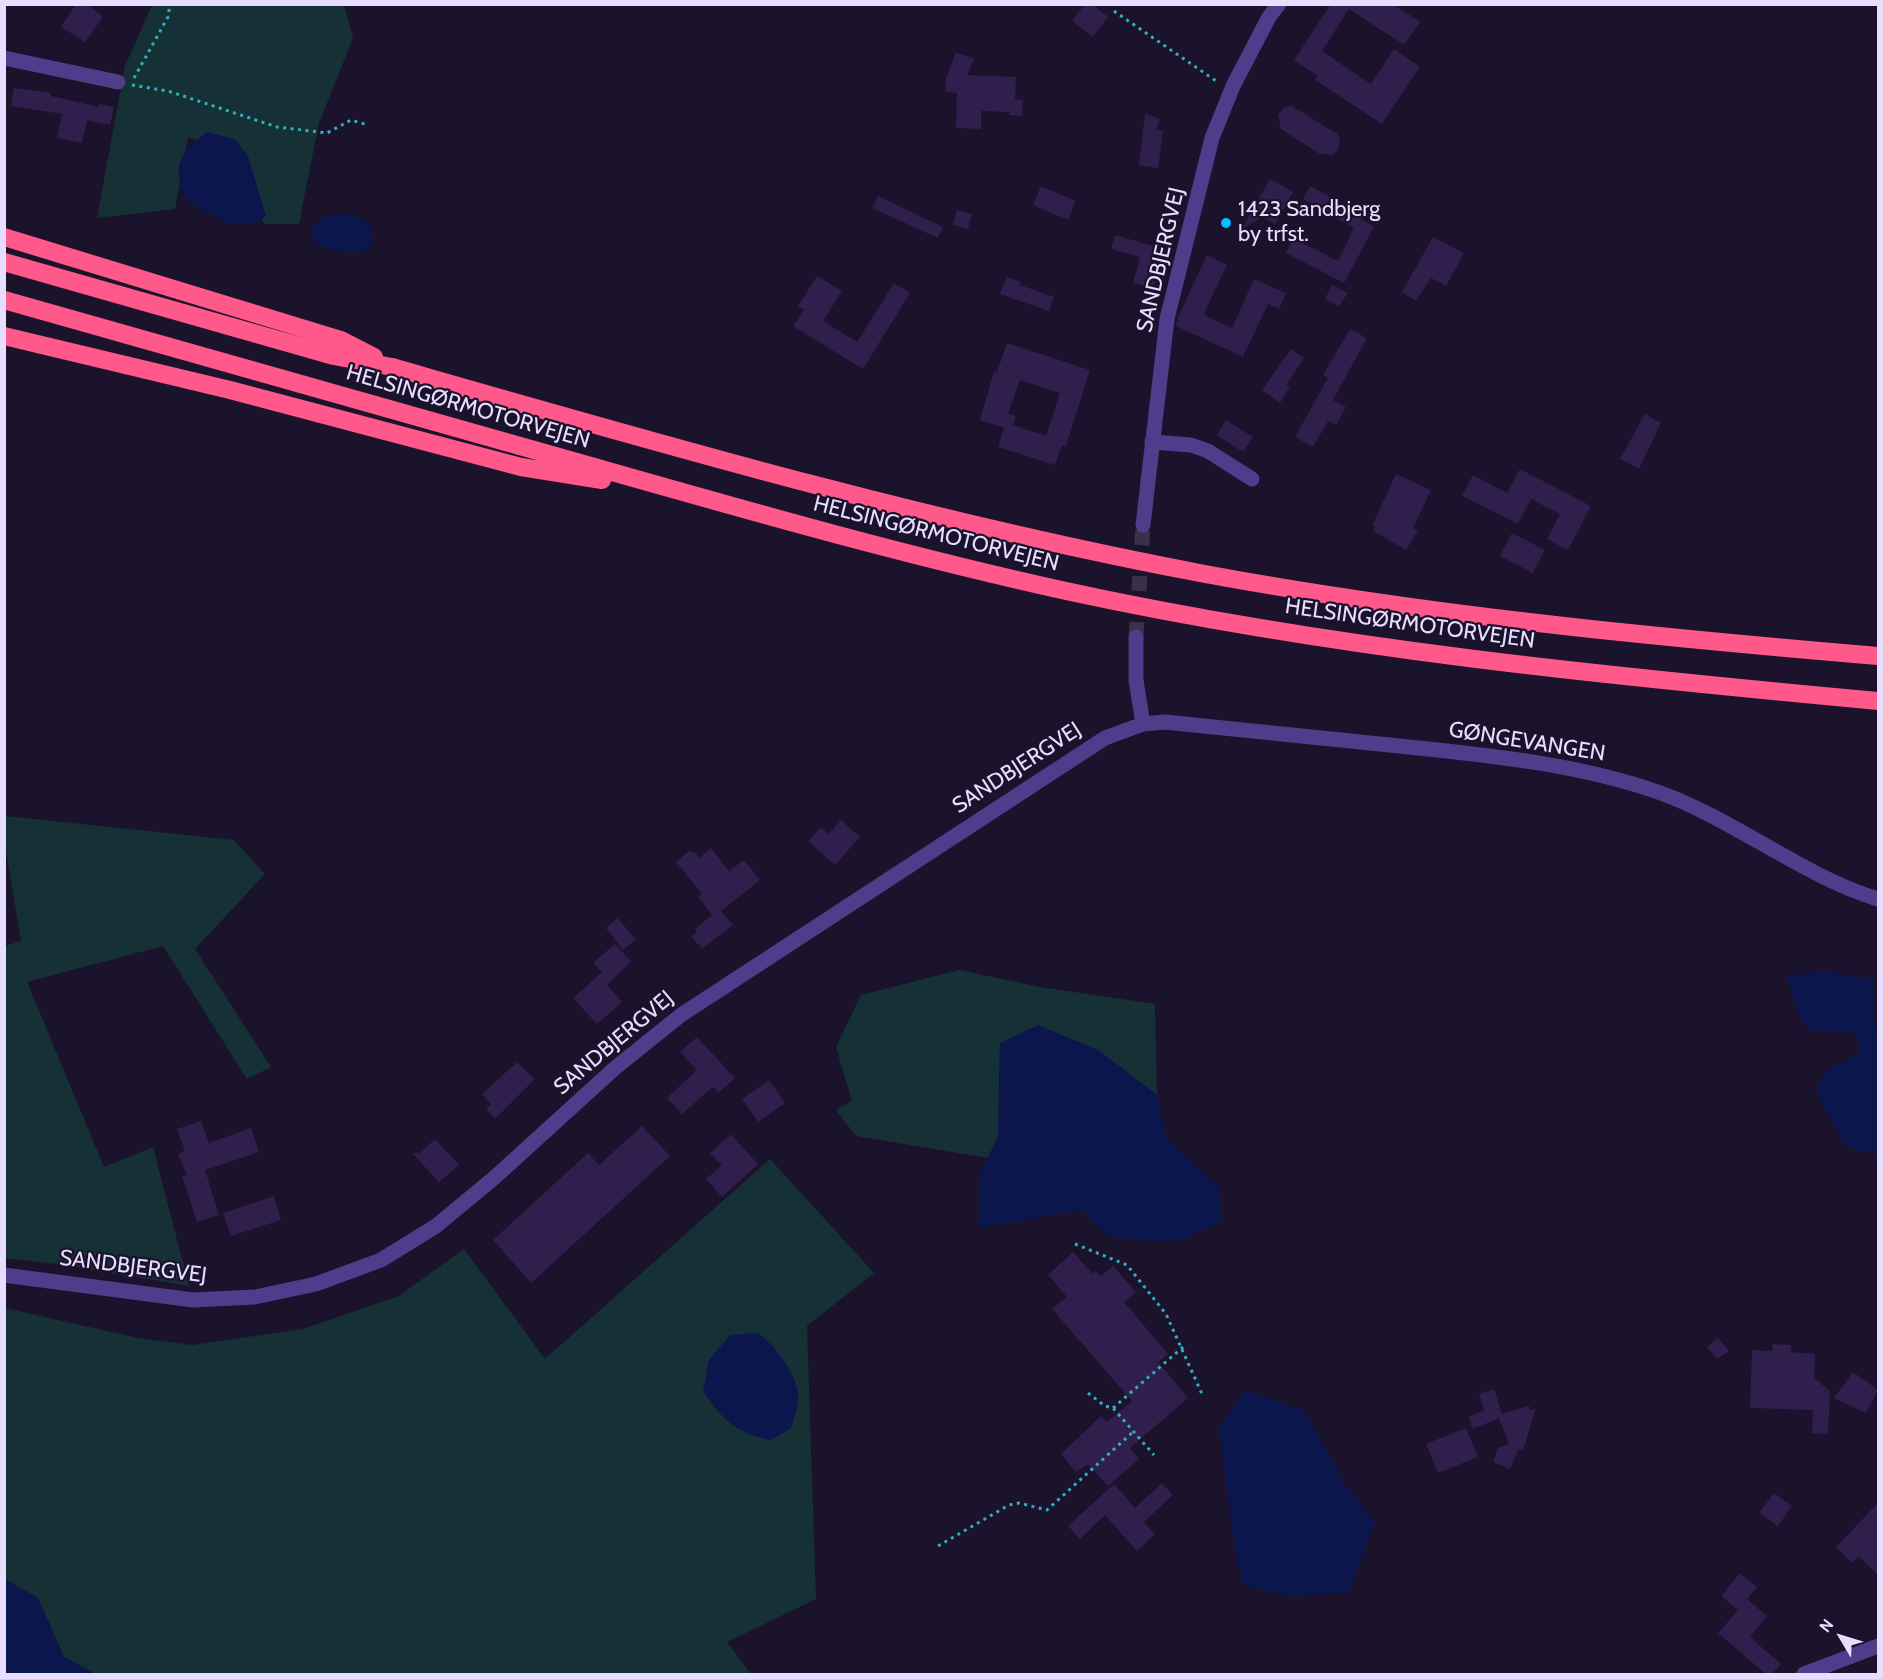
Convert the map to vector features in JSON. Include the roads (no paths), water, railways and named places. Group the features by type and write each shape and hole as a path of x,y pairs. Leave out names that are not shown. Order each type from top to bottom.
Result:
{"highway":[{"path":"4,237 341,340 392,367"},
{"name":"HELSINGØRMOTORVEJEN","path":"4,262 334,356 392,367 839,492 1022,537 1207,574 1396,604 1570,627 1878,656"},
{"name":"HELSINGØRMOTORVEJEN","path":"4,300 900,553 1070,592 1209,619 1402,649 1639,678 1878,701"},
{"path":"4,336 230,390 520,467 678,491"}],"street":[{"name":"SANDBJERGVEJ","path":"1143,525 1167,319 1212,138 1230,91 1269,17 1279,4"},
{"path":"4,57 124,83"},
{"path":"1152,442 1208,450 1252,479"},
{"path":"1136,637 1136,680 1143,724"},
{"name":"GØNGEVANGEN","path":"1143,724 1165,722 1523,759 1599,774 1660,793 1714,816 1831,879 1878,899"},
{"name":"SANDBJERGVEJ","path":"4,1275 193,1300 255,1297 316,1284 381,1260 436,1226 494,1178 615,1068 681,1015 1105,738 1143,724"},
{"path":"1804,1674 1878,1646"}],"tunnel":[{"path":"1136,637 1143,525"}],"place":[{"name":"1423 Sandbjerg by trfst.","path":"1226,223"}]}
